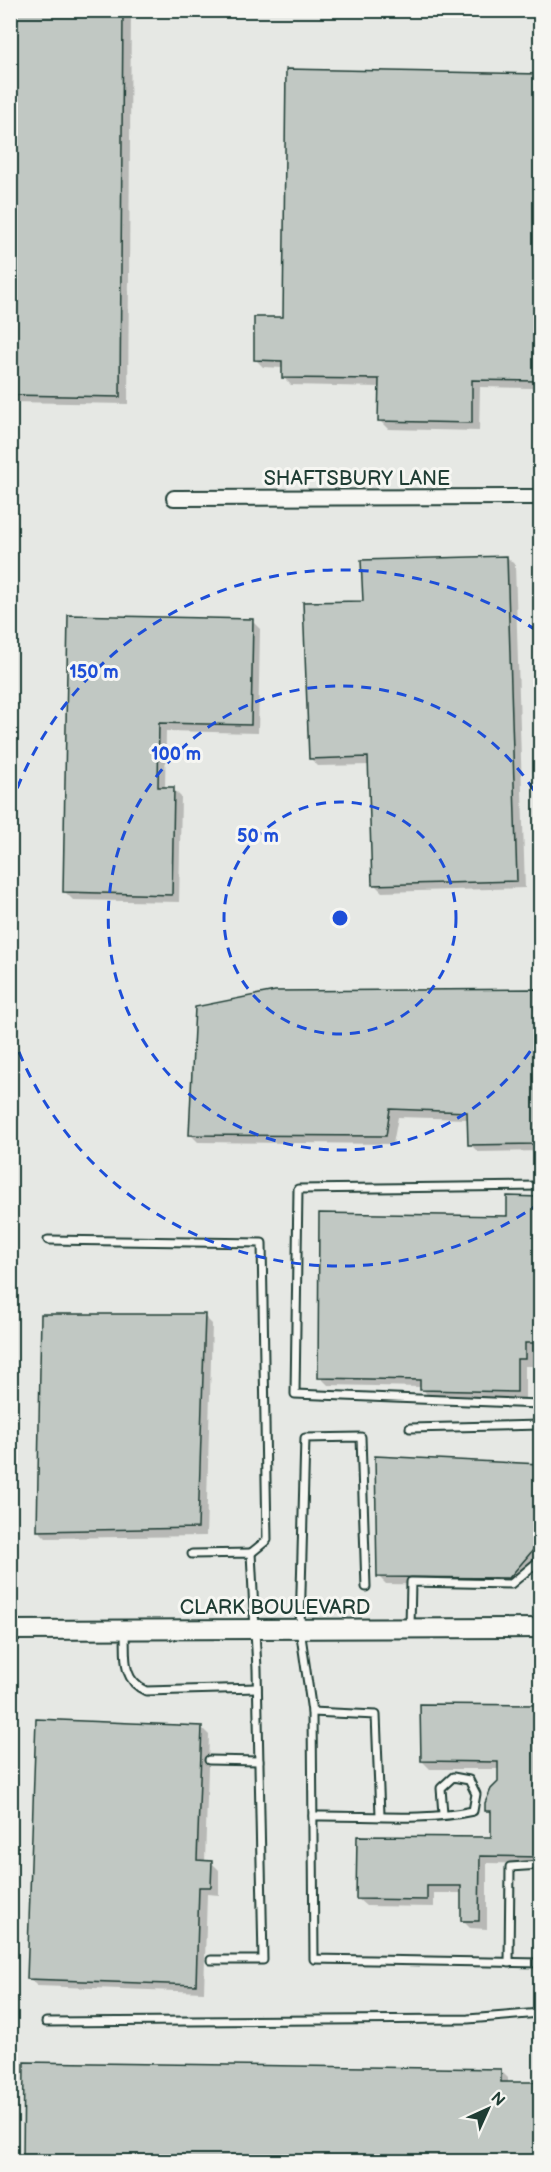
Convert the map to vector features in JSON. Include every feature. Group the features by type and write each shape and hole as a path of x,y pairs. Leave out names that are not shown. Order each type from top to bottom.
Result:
{"street":[{"name":"SHAFTSBURY LANE","path":"174,498 540,498"},
{"name":"CLARK BOULEVARD","path":"10,1630 255,1631 540,1628"}],"lane":[{"path":"540,1186 298,1189 295,1394 540,1404"},
{"path":"48,1240 262,1243 267,1540 250,1553 192,1554"},
{"path":"410,1428 540,1425"},
{"path":"366,1587 362,1437 304,1438 300,1629 312,1712 314,1959 540,1964"},
{"path":"211,1960 263,1960 257,1688 250,1553"},
{"path":"410,1629 411,1582 511,1584 540,1560"},
{"path":"125,1630 129,1679 135,1687 146,1691 257,1688"},
{"path":"312,1712 376,1715 380,1815"},
{"path":"208,1760 259,1761"},
{"path":"313,1815 443,1814 473,1811 476,1794 469,1780 453,1777 441,1788 443,1814"},
{"path":"509,1963 510,1867 540,1865"},
{"path":"46,2022 468,2019 540,2013"}],"shaded area":[{"path":"11,11 540,11 540,2161 11,2161"}],"building":[{"path":"10,10 123,10 120,397 10,395"},
{"path":"286,69 540,74 540,381 472,380 472,423 378,421 379,379 282,378 282,361 254,360 254,317 283,317"},
{"path":"507,556 517,881 372,885 368,757 309,759 303,602 363,601 361,560"},
{"path":"68,615 253,619 251,725 159,723 158,787 174,787 172,895 63,892"},
{"path":"540,989 540,1144 468,1145 467,1112 390,1109 386,1136 189,1135 195,1007 275,991"},
{"path":"507,1196 540,1197 540,1343 525,1343 525,1359 517,1359 517,1392 420,1390 420,1380 318,1378 319,1213 507,1216"},
{"path":"41,1314 205,1314 198,1528 37,1531"},
{"path":"375,1456 540,1464 540,1542 509,1578 377,1577"},
{"path":"420,1704 540,1705 540,1857 480,1856 479,1921 461,1921 461,1886 427,1886 427,1900 356,1899 357,1836 491,1837 491,1811 485,1811 485,1803 491,1789 498,1782 498,1762 421,1761"},
{"path":"36,1719 202,1726 197,1860 212,1861 211,1887 199,1887 196,1985 27,1979"},
{"path":"24,2062 501,2069 501,2082 540,2082 540,2162 23,2162"}],"railway":[{"path":"10,710 13,755 10,1080"}]}
